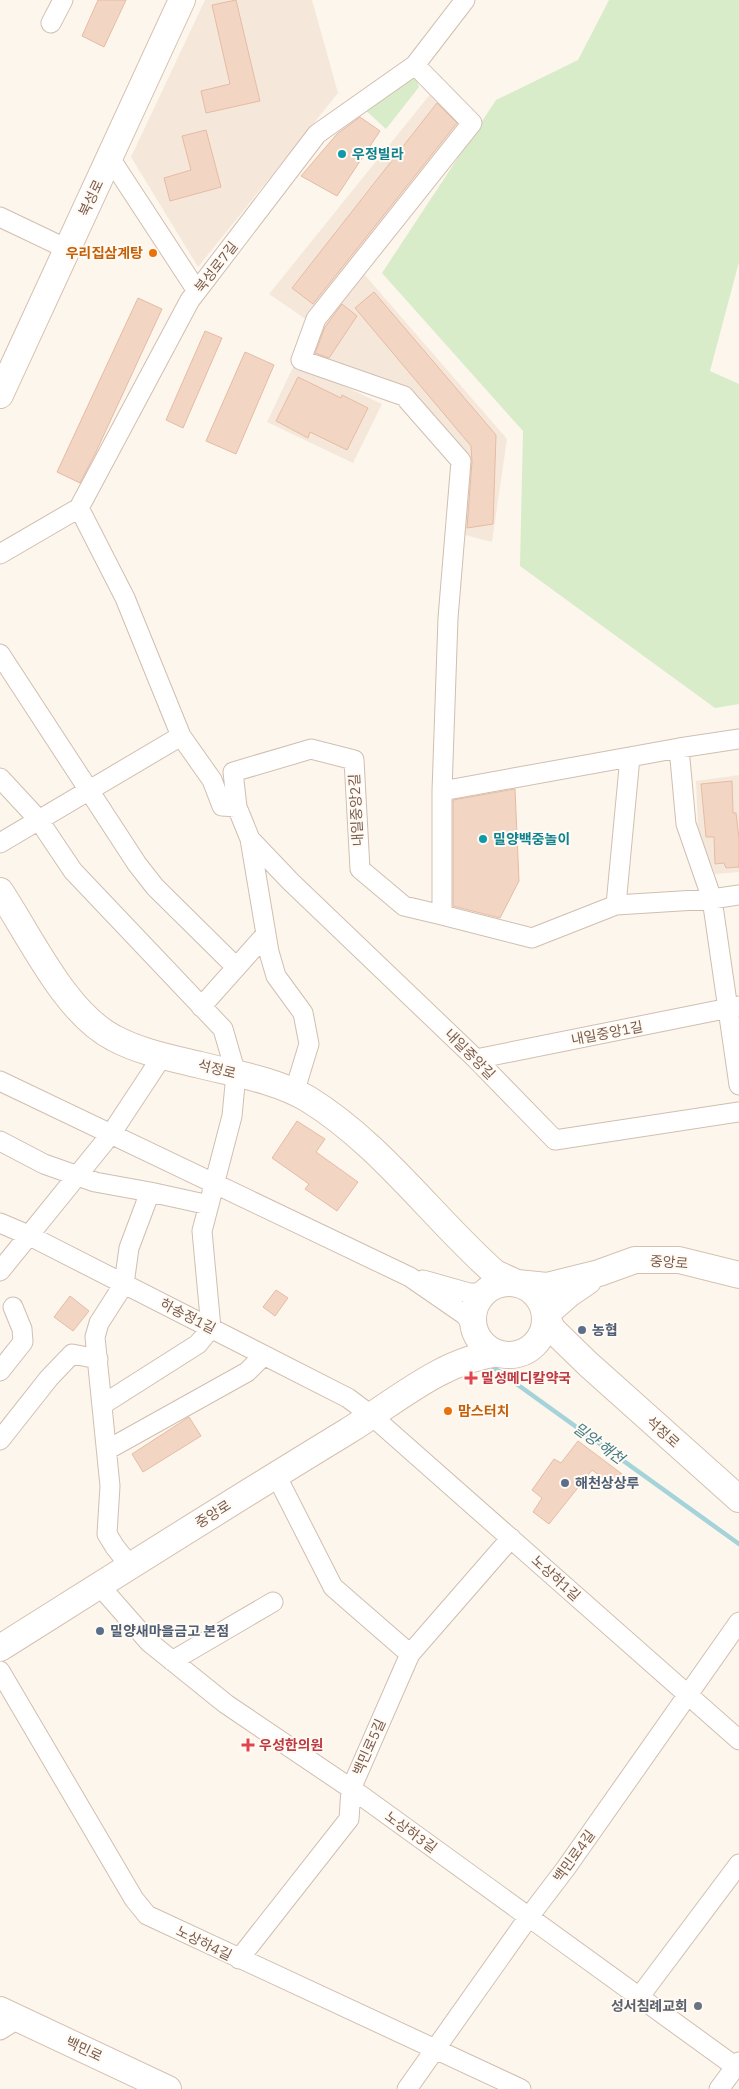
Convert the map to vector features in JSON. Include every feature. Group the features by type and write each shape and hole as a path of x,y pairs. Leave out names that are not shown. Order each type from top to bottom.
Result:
{"street":[{"path":"51,23 63,0"},
{"name":"북성로","path":"0,395 182,0"},
{"name":"북성로7길","path":"79,508 190,300 317,134 415,66 465,0"},
{"path":"415,66 472,123 316,319 301,360 404,396 461,461 448,618 442,792 442,915"},
{"path":"110,158 197,292"},
{"path":"0,217 68,249"},
{"path":"0,554 79,508 125,598 181,736 212,780 222,806 237,807"},
{"path":"0,654 137,864 155,887 236,967"},
{"path":"0,843 181,736"},
{"path":"442,792 680,748 739,739"},
{"path":"680,748 686,824 712,899 733,1007 739,1085"},
{"name":"내일중앙2길","path":"250,839 237,807 233,772 311,750 354,760 360,869 404,906 532,938 616,905 712,899"},
{"path":"616,905 630,757"},
{"path":"0,778 38,819 72,871 222,1030 236,1074 232,1116 202,1231 212,1328 198,1344 102,1405"},
{"path":"250,839 266,934 276,976 303,1013 309,1044 294,1093"},
{"name":"내일중앙길","path":"250,839 291,882 476,1059 555,1140 739,1112"},
{"name":"석정로","path":"0,891 77,1010 113,1038 137,1049 280,1086 332,1116 358,1136 495,1273 517,1283"},
{"path":"712,899 739,895"},
{"path":"201,1007 266,934"},
{"name":"내일중앙1길","path":"476,1059 733,1007"},
{"path":"0,1271 111,1134 163,1055"},
{"path":"0,1081 410,1277 465,1315 487,1348 510,1353 533,1346 540,1337 544,1327 545,1315 543,1304 528,1287 517,1283"},
{"path":"0,1141 44,1164 95,1182 208,1205"},
{"path":"130,1566 107,1534 110,1486 95,1337 99,1323 124,1284 129,1248 150,1192"},
{"name":"하송정1길","path":"0,1223 28,1235 348,1398 372,1416"},
{"path":"454,1234 484,1293"},
{"name":"중앙로","path":"599,1273 635,1260 679,1260 739,1274"},
{"path":"426,1380 455,1351 474,1327 477,1303 484,1293 494,1286 517,1283 547,1286 599,1273"},
{"path":"545,1315 569,1294 599,1273"},
{"path":"410,1277 470,1293 484,1293"},
{"path":"0,1371 23,1342 22,1328 13,1307"},
{"name":"석정로","path":"545,1315 553,1330 588,1364 739,1499"},
{"path":"426,1380 481,1355 549,1351 588,1364"},
{"path":"0,1440 49,1378 72,1354 98,1359"},
{"path":"107,1450 247,1372 264,1355"},
{"name":"중앙로","path":"2,1640 99,1586 372,1416 426,1380"},
{"name":"노상하1길","path":"372,1416 739,1740"},
{"path":"276,1475 333,1587 410,1654"},
{"name":"백민로5길","path":"239,1959 348,1820 351,1788 410,1654 510,1538"},
{"name":"노상하3길","path":"99,1586 148,1642 226,1704 351,1788 528,1918 737,2064"},
{"path":"172,1661 273,1602"},
{"name":"백민로4길","path":"407,2089 433,2050 566,1868 739,1622"},
{"name":"노상하4길","path":"0,1671 134,1898 147,1915 433,2050 521,2089"},
{"path":"640,1996 739,1864"},
{"name":"백민로","path":"6,2019 168,2089"},
{"path":"719,2089 737,2064"}],"shaded area":[{"path":"205,0 312,0 338,93 198,267 131,157"},
{"path":"436,87 472,123 364,274 507,439 492,542 461,534 461,461 404,396 301,360 307,320 269,294"},
{"path":"295,363 382,404 353,463 267,422"},
{"path":"739,775 739,872 715,874 698,831 696,781"}],"green space":[{"path":"609,0 739,0 739,262 710,371 739,384 739,704 715,708 520,566 523,431 382,273 496,100 578,60"},
{"path":"416,77 419,87 386,129 363,108"}],"building":[{"path":"98,0 126,0 104,47 82,36"},
{"path":"236,0 260,101 206,113 201,91 230,84 212,5"},
{"path":"437,103 457,123 313,304 292,288"},
{"name":"우정빌라","path":"360,117 380,131 337,196 301,176 337,134"},
{"path":"206,130 221,187 170,201 164,178 191,170 182,136"},
{"path":"374,292 496,435 493,524 467,528 472,462 471,446 355,308"},
{"path":"138,298 162,309 80,483 57,472"},
{"path":"342,304 357,316 329,358 315,353 325,327"},
{"path":"205,331 222,338 183,428 166,420"},
{"path":"245,352 274,365 236,454 206,441"},
{"path":"298,377 341,398 342,395 368,408 347,450 310,432 308,438 276,421"},
{"path":"732,781 733,813 736,813 739,839 739,867 726,868 724,863 715,864 714,837 706,837 701,784"},
{"name":"밀양백중놀이","path":"515,789 519,881 500,918 453,906 453,800"},
{"path":"297,1121 325,1139 316,1152 358,1182 337,1211 305,1189 309,1184 272,1158"},
{"path":"276,1290 288,1298 275,1316 263,1307"},
{"path":"70,1296 89,1311 73,1331 54,1317"},
{"path":"189,1417 201,1436 143,1472 132,1454"},
{"path":"578,1441 630,1480 621,1491 592,1470 549,1524 533,1512 542,1498 532,1490 554,1459 561,1463"}],"waterway":[{"name":"밀양 해천","path":"489,1364 739,1544"}],"place":[{"name":"우정빌라","path":"342,154"},
{"name":"우리집삼계탕","path":"153,253"},
{"name":"밀양백중놀이","path":"483,839"},
{"name":"농협","path":"582,1330"},
{"name":"밀성메디칼약국","path":"471,1378"},
{"name":"맘스터치","path":"448,1411"},
{"name":"해천상상루","path":"565,1483"},
{"name":"밀양새마을금고 본점","path":"100,1631"},
{"name":"우성한의원","path":"248,1745"},
{"name":"성서침례교회","path":"698,2006"}]}
